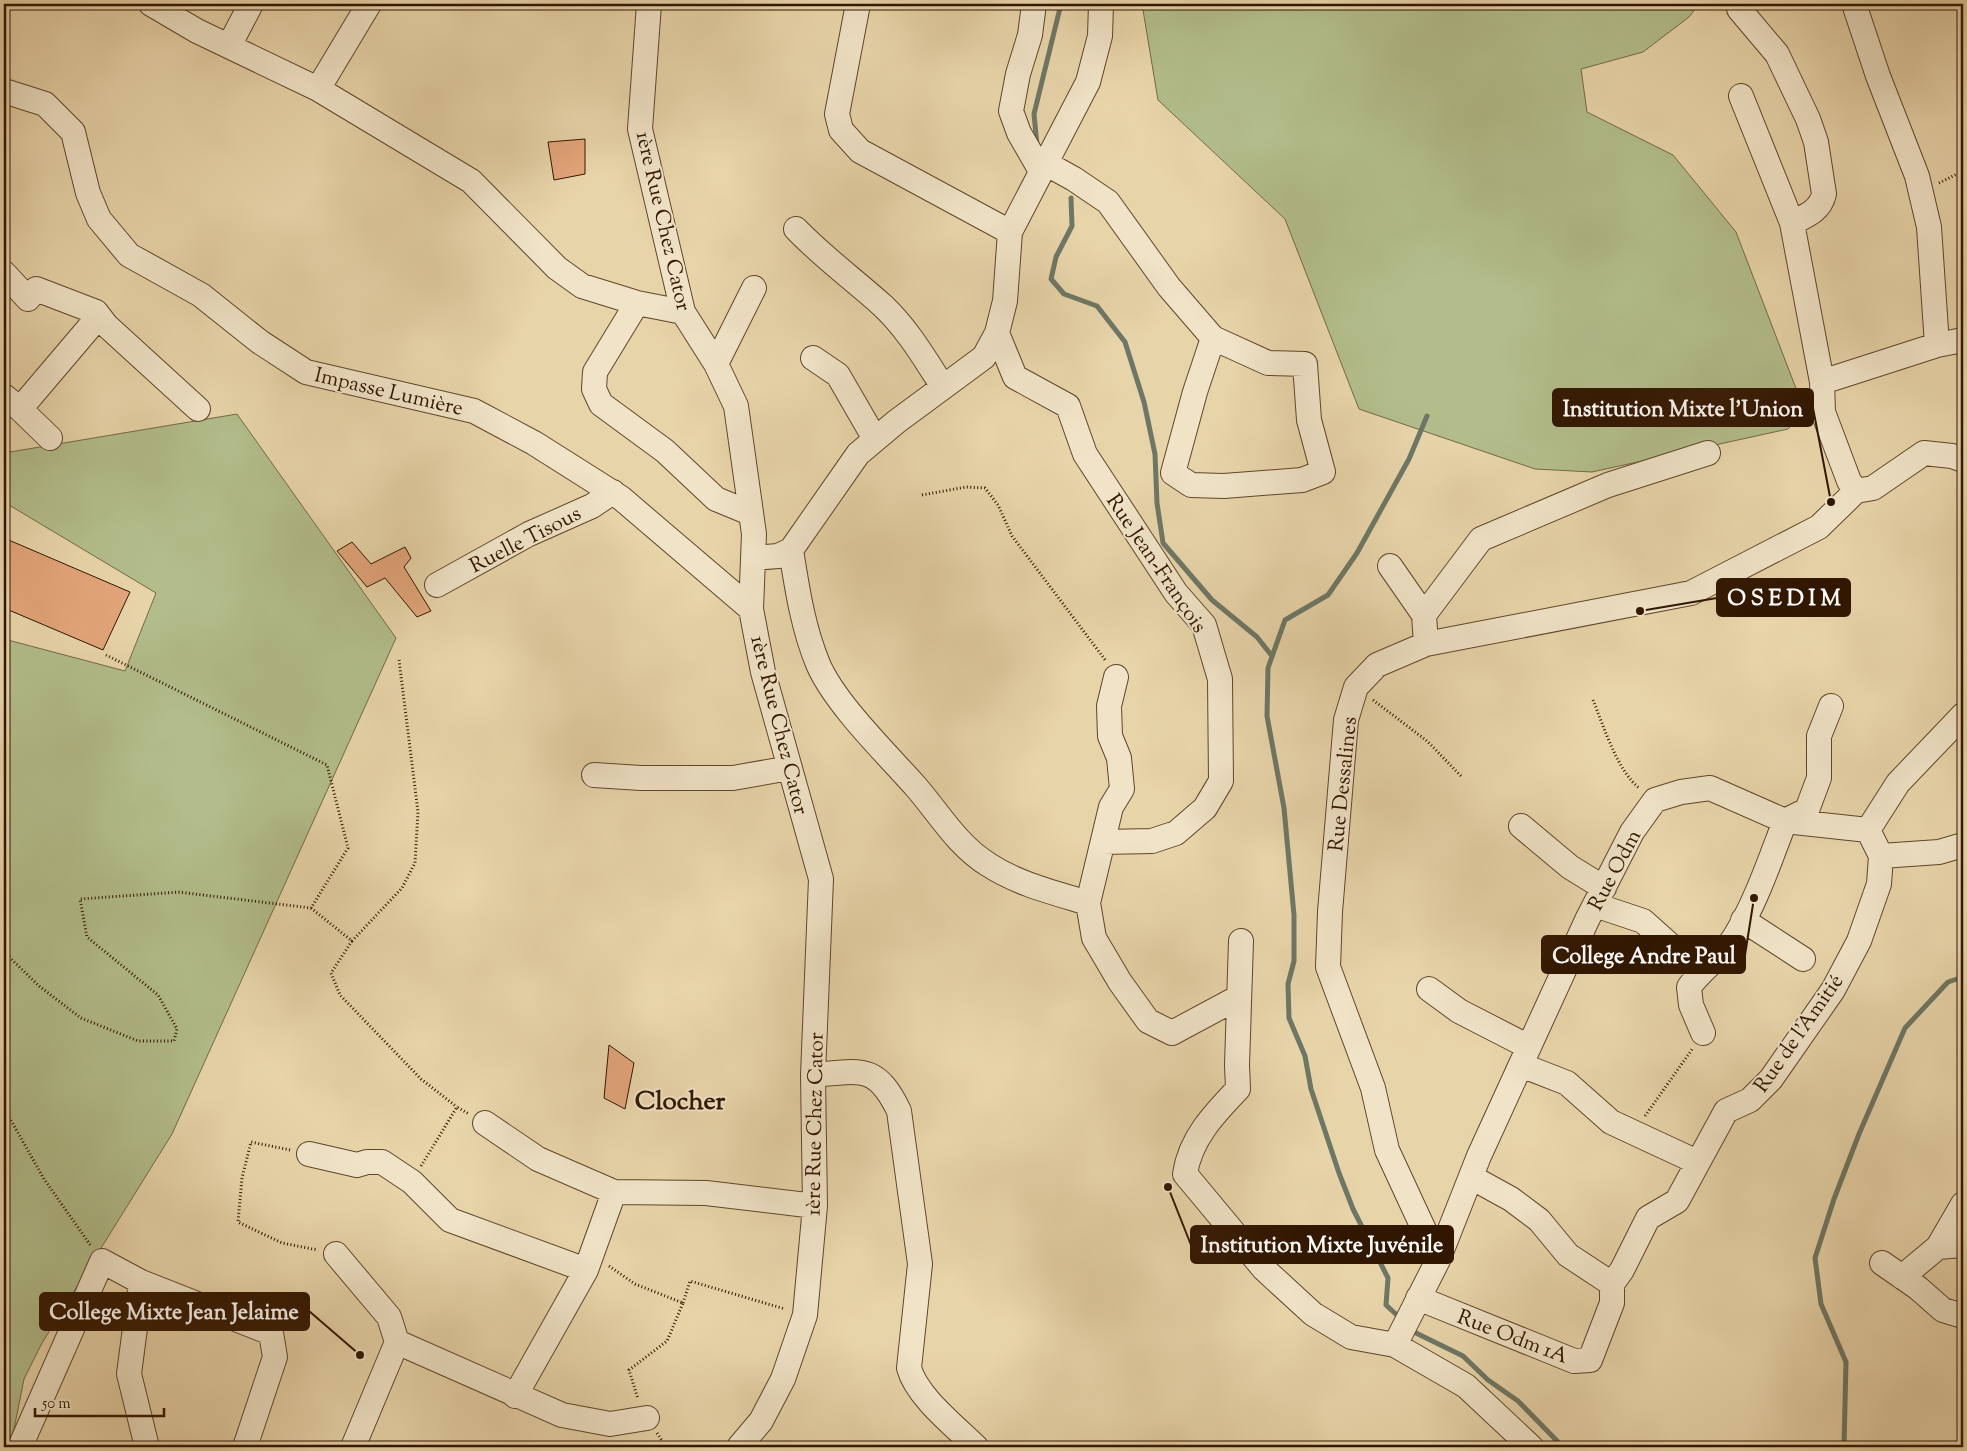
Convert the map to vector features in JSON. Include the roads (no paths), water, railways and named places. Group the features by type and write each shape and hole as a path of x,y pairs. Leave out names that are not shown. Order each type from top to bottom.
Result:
{"street":[{"path":"151,4 197,31 318,89 471,182 557,268 582,286 637,303 683,312"},
{"path":"229,46 251,4"},
{"name":"1ère Rue Chez Cator","path":"649,4 640,129 683,312 716,364 736,406 754,534 751,609 763,672 821,879 813,1075 815,1206 805,1315 783,1379 760,1421 739,1447"},
{"path":"858,4 838,114 840,130 860,151 1010,232"},
{"path":"1034,4 1030,35 1018,74 1011,110 1019,133 1038,166 1046,163"},
{"path":"754,558 778,556 791,550 858,454 875,439 984,357 997,334 1005,301 1010,232 1088,82 1100,36 1101,4"},
{"path":"1854,4 1920,191 1930,227 1937,345"},
{"path":"318,89 366,5"},
{"path":"1739,9 1777,54 1808,119 1816,142 1824,194 1823,199 1815,210 1792,223"},
{"name":"Impasse Lumière","path":"4,92 45,104 73,132 88,193 99,219 129,255 201,295 260,342 306,372 474,411 534,443 613,492 751,609"},
{"path":"1740,96 1792,223 1822,382 1823,412 1849,481 1856,491 1874,488 1924,453 1952,456 1963,460"},
{"path":"1046,163 1108,202 1169,287 1213,338 1268,363 1305,364 1309,420 1323,472 1302,480 1224,486 1191,485 1173,473 1195,392 1213,338"},
{"path":"796,228 819,253 888,312 922,355 943,387"},
{"path":"4,273 28,299 36,288 96,312 198,409"},
{"path":"716,364 754,288"},
{"path":"637,303 595,372 594,389 601,404 665,451 716,499 750,513"},
{"path":"50,438 12,402 99,316"},
{"name":"Rue Jean-François","path":"997,334 1015,377 1068,406 1085,454 1176,594 1204,625 1220,679 1221,781 1206,808 1176,833 1160,838 1123,843 1103,842"},
{"path":"1822,382 1937,345 1963,340"},
{"path":"813,358 838,375 875,439"},
{"path":"1424,615 1481,539 1608,485 1708,453"},
{"name":"Rue Dessalines","path":"1438,1260 1387,1150 1373,1088 1328,967 1330,912 1346,720 1356,687 1377,665 1426,644 1691,593 1819,527 1856,491"},
{"name":"Ruelle Tisous","path":"437,585 529,534 592,506 613,492"},
{"path":"791,550 797,594 819,665 841,701 922,794 952,834 989,865 1039,888 1088,903"},
{"path":"1390,566 1424,615 1426,644"},
{"path":"1116,677 1109,706 1110,736 1119,758 1122,789 1111,806 1088,903 1094,938 1120,982 1148,1021 1172,1033 1239,998"},
{"path":"1704,1033 1691,1005 1689,987 1700,972 1733,940 1786,820 1807,810 1819,778 1819,736 1831,706"},
{"path":"1868,830 1898,783 1963,715"},
{"path":"594,775 641,778 733,778 790,768"},
{"name":"Rue Odm","path":"1395,1345 1438,1260 1471,1178 1525,1056 1599,897 1632,832 1655,800 1681,792 1710,788 1786,820"},
{"path":"1786,820 1868,830"},
{"path":"1521,826 1570,867 1599,897 1643,921 1700,972"},
{"path":"1868,830 1881,856 1939,852 1963,845"},
{"name":"Rue de l'Amitié","path":"1612,1284 1622,1270 1648,1218 1677,1201 1726,1111 1750,1100 1770,1079 1833,990 1859,941 1879,884 1881,856"},
{"path":"1743,920 1803,959"},
{"path":"1241,941 1238,1089 1208,1121 1187,1158 1185,1174 1264,1269 1313,1314 1351,1337 1395,1345 1466,1386 1531,1447"},
{"path":"1430,989 1567,1084 1611,1122 1697,1162"},
{"path":"813,1075 865,1072 879,1080 891,1094 899,1111 920,1264 908,1368 912,1379 927,1398 976,1447"},
{"path":"485,1123 538,1159 614,1192 706,1193 815,1206"},
{"path":"309,1154 357,1165 367,1162 382,1162 412,1182 450,1220 589,1262"},
{"path":"1471,1178 1511,1199 1539,1220 1568,1255 1612,1284"},
{"path":"515,1396 589,1262 614,1192"},
{"path":"1902,1277 1938,1247 1963,1204"},
{"path":"1938,1247 1963,1245"},
{"path":"336,1254 389,1317 396,1342 353,1447"},
{"path":"20,1447 102,1261 141,1282 271,1333 275,1358 246,1444"},
{"path":"1882,1263 1943,1310 1963,1316"},
{"path":"141,1282 129,1374 147,1447"},
{"name":"Rue Odm 1A","path":"1418,1298 1523,1342 1574,1361 1582,1361 1590,1360 1612,1304 1612,1284"},
{"path":"396,1342 515,1396 562,1415 610,1424 646,1418"}],"waterway":[{"path":"1037,145 1034,114 1061,4"},
{"path":"1071,198 1072,226 1056,257 1051,279 1064,294 1097,306 1125,342 1144,402 1155,454 1157,503 1163,543 1212,600 1257,637 1272,656"},
{"path":"1400,1318 1386,1305 1388,1278 1353,1209 1339,1173 1311,1089 1305,1056 1289,1018 1288,984 1294,961 1294,915 1284,808 1267,716 1268,668 1285,620 1328,595 1357,553 1409,459 1427,416"},
{"path":"1844,1447 1846,1362 1821,1304 1815,1258 1834,1199 1859,1134 1905,1028 1948,982 1963,977"},
{"path":"1410,1327 1416,1333 1463,1356 1488,1380 1518,1401 1563,1447"}],"place":[{"name":"Institution Mixte l'Union","path":"1831,502"},
{"name":"O S E D I M","path":"1640,611"},
{"name":"College Andre Paul","path":"1754,898"},
{"name":"Institution Mixte Juvénile","path":"1168,1187"},
{"name":"College Mixte Jean Jelaime","path":"360,1355"}],"district":[{"name":"Clocher","path":"680,1100"}]}
